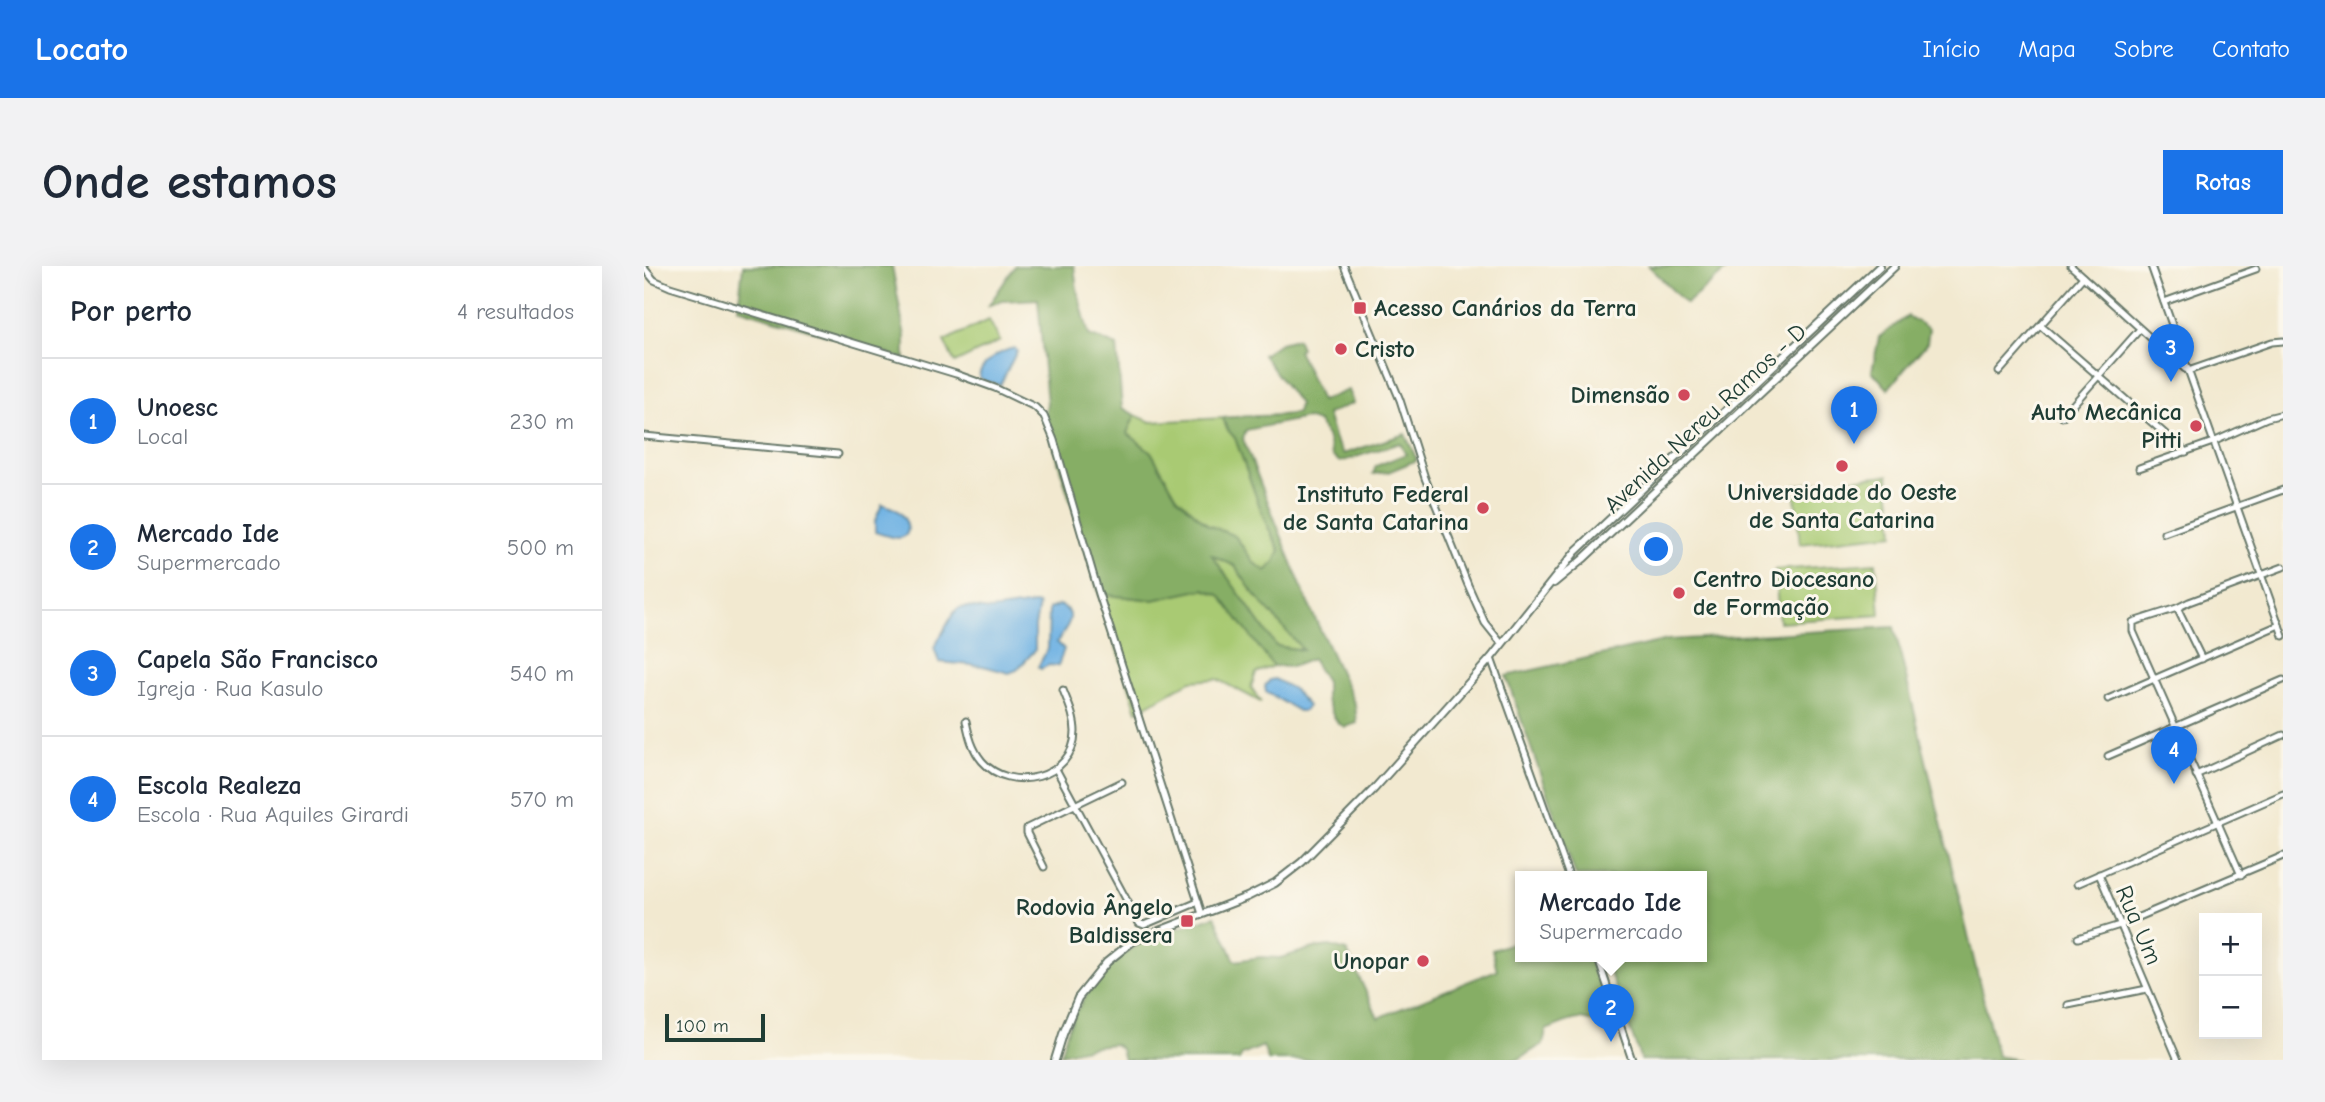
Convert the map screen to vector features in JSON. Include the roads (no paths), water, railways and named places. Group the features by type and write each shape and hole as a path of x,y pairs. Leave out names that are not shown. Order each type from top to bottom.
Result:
{"street":[{"path":"1344,266 1400,400 1425,478 1468,585 1485,624 1501,643"},
{"name":"Avenida Nereu Ramos - D","path":"1491,658 1576,551 1880,266"},
{"name":"Avenida Nereu Ramos - D","path":"1539,596 1583,559 1895,266"},
{"path":"2071,266 2188,371"},
{"path":"2151,266 2283,636"},
{"path":"644,268 654,279 670,287 973,380 1035,407 1044,416 1202,915"},
{"path":"2164,302 2256,269"},
{"path":"1999,372 2083,277"},
{"path":"2041,326 2186,452"},
{"path":"2062,416 2140,328"},
{"path":"2188,371 2272,342 2283,341"},
{"path":"1772,367 1780,374"},
{"path":"2139,468 2283,414"},
{"path":"644,436 838,454"},
{"path":"2164,533 2283,490"},
{"path":"2241,875 2133,631 2133,622 2283,567"},
{"path":"2177,608 2202,659"},
{"path":"2108,699 2279,625"},
{"path":"1055,1060 1078,998 1107,962 1133,941 1247,897 1275,883 1302,862 1367,797 1491,658 1567,871"},
{"path":"2108,756 2283,680"},
{"path":"966,721 970,740 983,762 1003,777 1031,779 1056,769 1071,747 1075,734 1074,721 1063,690"},
{"path":"2196,775 2283,735"},
{"path":"1056,769 1139,923 1144,925 1198,902"},
{"path":"1045,867 1027,828 1122,782"},
{"path":"2077,884 2283,794"},
{"path":"2078,938 2120,925 2283,856"},
{"name":"Rua Um","path":"2099,874 2178,1060"},
{"path":"1599,962 1632,1060"},
{"path":"2068,1005 2147,989"}],"water":[{"path":"1015,348 1017,351 1000,385 979,377 983,367 993,358"},
{"path":"882,504 896,510 904,518 908,531 903,537 875,532 875,521"},
{"path":"1039,605 1035,626 1035,650 1017,670 1009,673 983,666 939,662 934,648 958,608 990,610"},
{"path":"1059,605 1066,608 1070,617 1057,642 1064,649 1058,666 1049,665 1041,669 1038,667 1048,648 1049,609"},
{"path":"1275,679 1293,689 1308,706 1304,711 1299,711 1266,692 1265,686"}],"place":[{"name":"Acesso Canários da Terra","path":"1360,308"},
{"name":"Cristo","path":"1341,349"},
{"name":"Capela São Francisco","path":"2171,382"},
{"name":"Dimensão","path":"1684,395"},
{"name":"Auto Mecânica Pitti","path":"2196,426"},
{"name":"Unoesc","path":"1854,444"},
{"name":"Universidade do Oeste de Santa Catarina","path":"1842,466"},
{"name":"Instituto Federal de Santa Catarina","path":"1483,508"},
{"name":"Centro Diocesano de Formação","path":"1679,593"},
{"name":"Escola Realeza","path":"2174,784"},
{"name":"Rodovia Ângelo Baldissera","path":"1187,921"},
{"name":"Unopar","path":"1423,961"},
{"name":"Mercado Ide","path":"1611,1042"}]}
